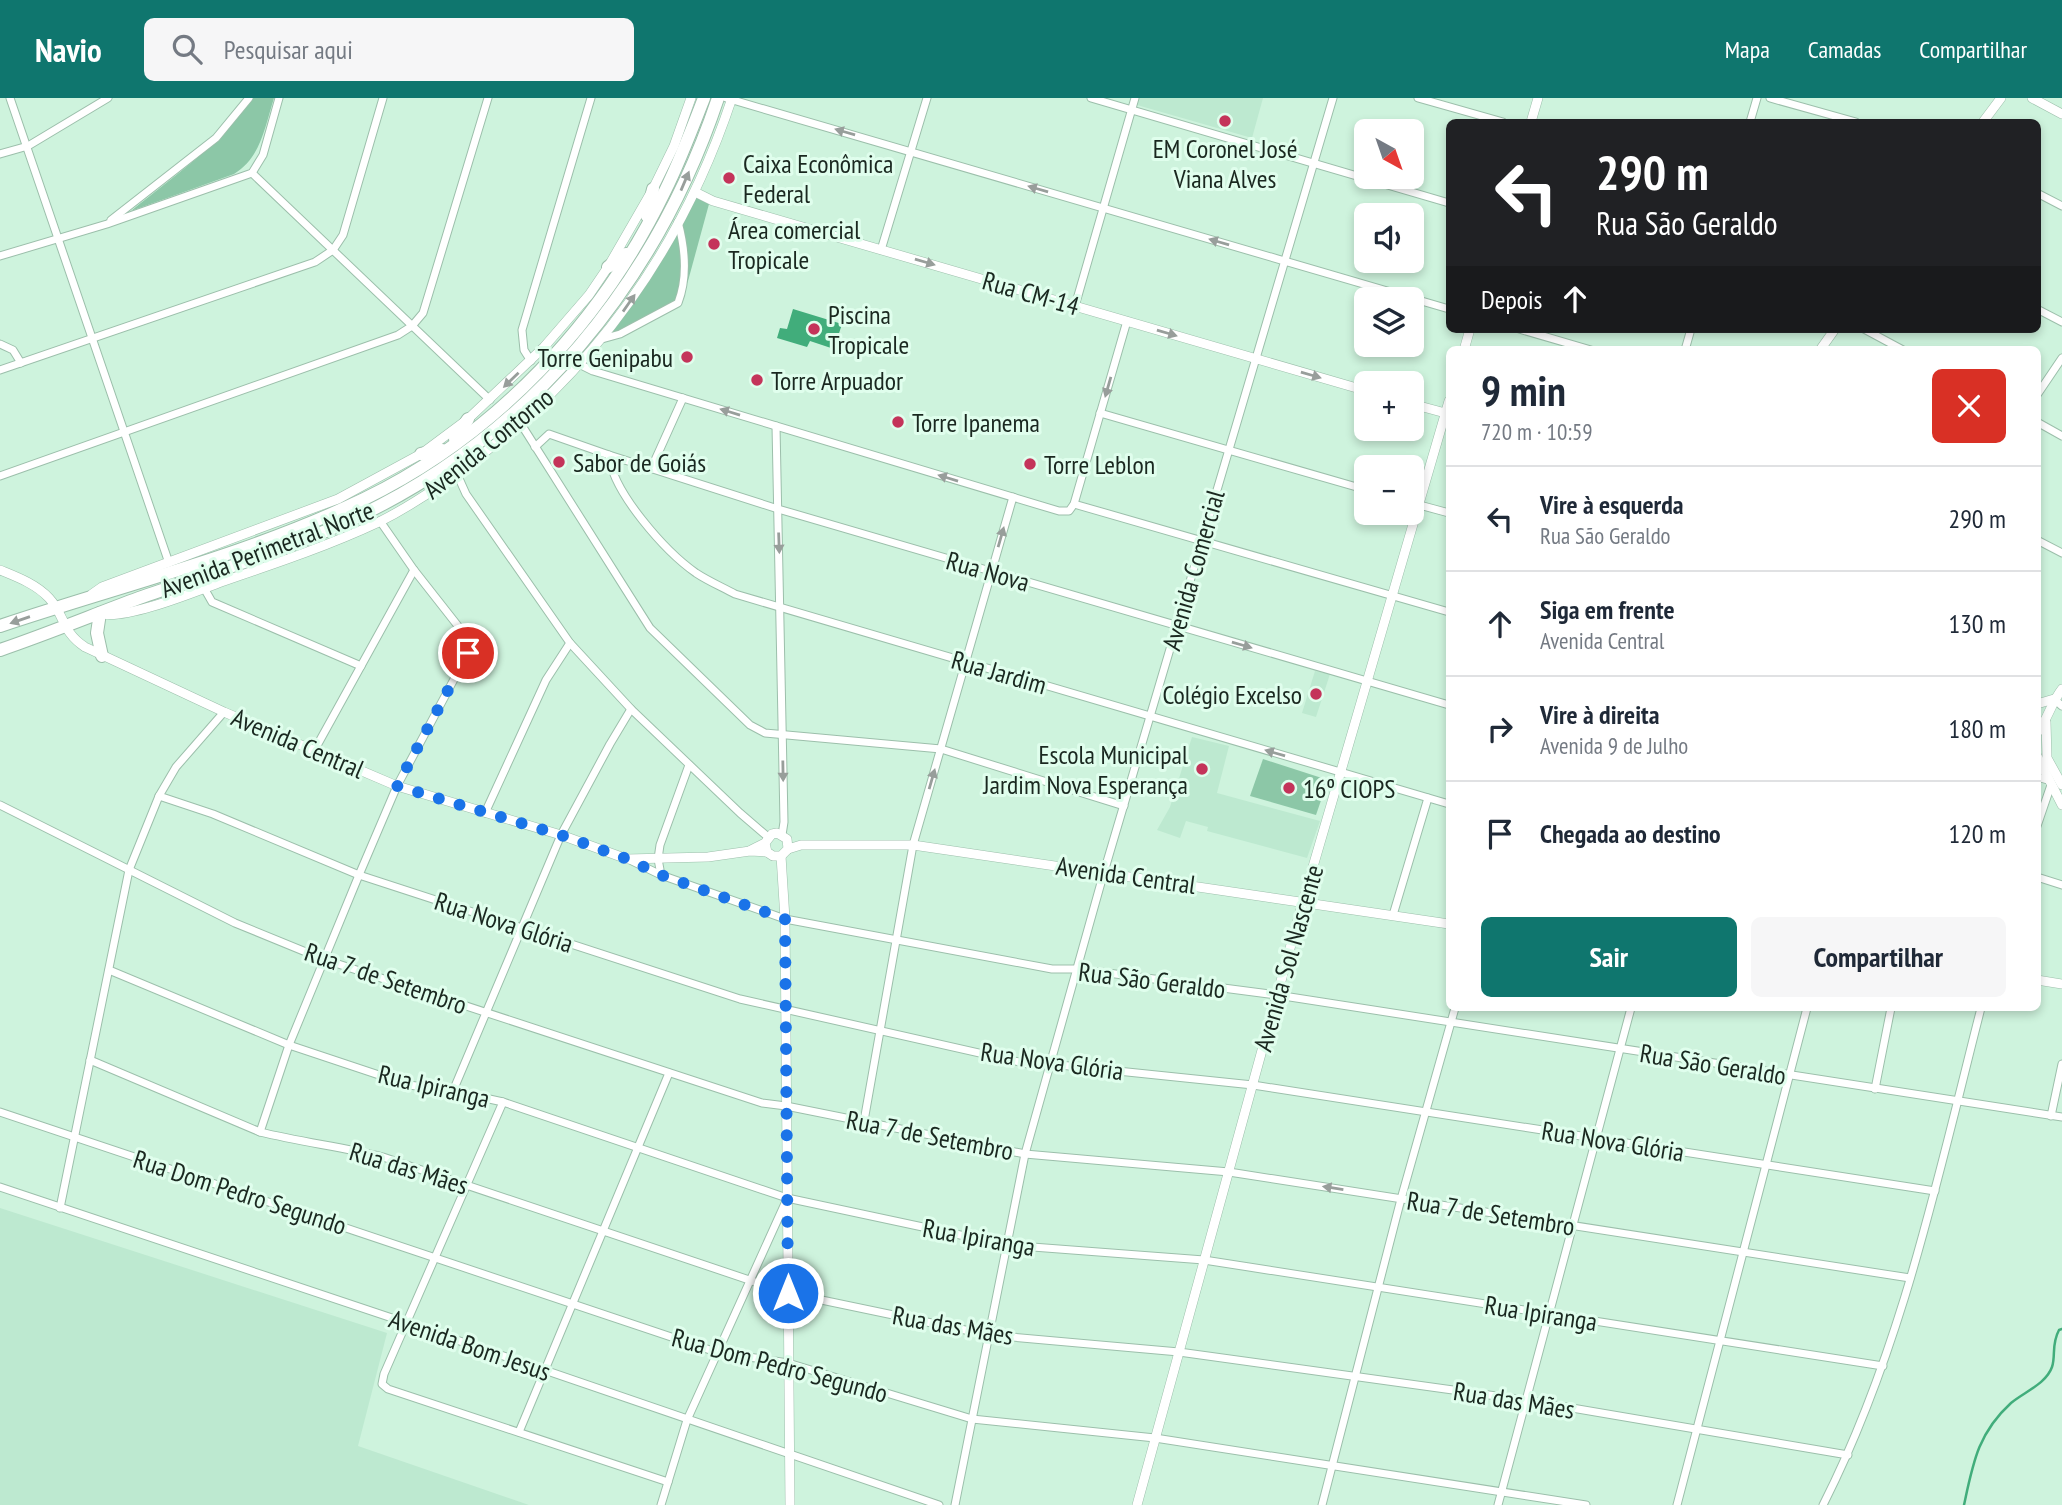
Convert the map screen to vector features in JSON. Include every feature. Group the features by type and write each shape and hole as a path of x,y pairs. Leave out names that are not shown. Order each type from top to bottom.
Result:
{"highway":[{"name":"Avenida Perimetral Norte","path":"0,626 165,575 330,515 400,480 448,449 513,398 554,357 607,288 665,192 704,98"},
{"name":"Avenida Perimetral Norte","path":"0,650 307,539 355,518 443,468 515,414 574,352 627,286 677,201 718,98"},
{"path":"645,229 653,189"},
{"path":"608,267 632,250"},
{"path":"421,454 448,449 468,419"},
{"path":"100,613 97,633 102,656"}],"street":[{"path":"10,98 169,563"},
{"path":"0,153 28,146 108,98"},
{"path":"107,224 216,138 249,98"},
{"path":"0,256 107,224 253,173 263,155 279,98"},
{"path":"0,370 315,262 333,250 343,234 383,98"},
{"path":"0,476 398,335 412,327 423,313 488,98"},
{"path":"531,361 524,350 523,330 591,98"},
{"name":"Avenida Contorno","path":"86,599 102,587 338,499 421,454 491,400 572,316 608,267 653,189 674,146 691,98"},
{"path":"730,98 1446,308"},
{"name":"Avenida Contorno","path":"100,613 112,616 126,614 328,544 380,521 457,474 521,424 581,365 648,276 695,192 730,98"},
{"path":"881,250 927,98"},
{"path":"1091,98 1446,202"},
{"path":"1075,306 1135,98"},
{"name":"Avenida Comercial","path":"955,1505 1025,1154 1104,872 1333,98"},
{"path":"1418,98 1492,119"},
{"path":"1532,119 1538,98"},
{"path":"1751,119 1757,98"},
{"path":"1770,98 1845,119"},
{"path":"1985,119 2001,98"},
{"path":"2032,98 2062,114"},
{"path":"253,173 491,400"},
{"name":"Rua CM-14","path":"695,192 713,201 1354,387"},
{"path":"2041,195 2062,206"},
{"path":"602,339 620,334 678,303 683,289 684,257 678,222"},
{"path":"2041,311 2062,322"},
{"path":"581,365 593,371 1059,511 1069,511 1074,504 1127,321"},
{"path":"1533,333 1577,346"},
{"path":"1871,333 1896,346"},
{"path":"0,344 13,350 21,363"},
{"path":"2041,389 2062,358"},
{"path":"651,469 683,398"},
{"path":"1424,407 1446,414"},
{"path":"1100,413 1354,486"},
{"name":"Avenida Sol Nascente","path":"1424,479 1446,417"},
{"path":"521,424 650,628 750,725 765,733 941,748 1124,806"},
{"path":"2041,424 2062,436"},
{"path":"776,426 785,845 790,1505"},
{"name":"Rua Nova","path":"535,447 549,433 778,509 1446,704"},
{"name":"Rua Jardim","path":"609,455 610,468 622,489 662,543 696,573 735,594 1446,803"},
{"path":"457,474 466,494 570,643 631,709 767,844 774,856 785,845"},
{"path":"864,1121 913,845 1013,497"},
{"path":"1074,504 1446,611"},
{"path":"1424,506 1446,512"},
{"path":"260,1132 289,1045 323,959 397,786 468,653 469,640 414,570 380,521"},
{"name":"Avenida Sol Nascente","path":"1137,1505 1410,525"},
{"path":"2041,542 2062,554"},
{"path":"0,570 39,590 55,608 64,627"},
{"path":"314,751 414,570"},
{"path":"204,588 212,602 361,666"},
{"name":"Avenida Central","path":"64,627 75,640 102,656 397,786 561,835 627,859 708,857 751,851 767,844 777,833 785,845 913,845 1446,924"},
{"path":"485,813 546,680 570,643"},
{"path":"2041,732 2054,699 2062,689"},
{"path":"2041,703 2054,699"},
{"path":"2054,699 2062,706"},
{"path":"453,1091 561,835 631,709"},
{"path":"60,1208 129,870 159,796 176,767 224,712"},
{"path":"2041,737 2047,758 2062,785"},
{"path":"661,875 658,859 660,845 689,765"},
{"path":"2041,765 2062,805"},
{"path":"2041,780 2049,783"},
{"path":"2041,812 2049,783"},
{"name":"Rua Nova Glória","path":"159,796 213,814 359,875 740,999 786,1011 880,1029 1028,1063 1253,1085 1935,1191"},
{"path":"1393,915 1428,798"},
{"name":"Rua 7 de Setembro","path":"0,805 235,923 323,959 762,1104 786,1106 1025,1154 1229,1172 1910,1278"},
{"name":"Rua São Geraldo","path":"627,859 661,875 785,919 1052,969 1077,969 1277,995 2062,1117"},
{"path":"2041,878 2062,885"},
{"name":"Rua Ipiranga","path":"109,970 289,1045 410,1085 503,1102 787,1198 1007,1245 1204,1260 1883,1366"},
{"path":"2041,981 2062,984"},
{"path":"1322,1505 1401,1199 1454,1011"},
{"path":"1499,1505 1630,1011"},
{"path":"1677,1505 1806,1011"},
{"path":"1875,1089 1890,1011"},
{"path":"1823,1505 1848,1455 1883,1366 1935,1191 1981,1011"},
{"name":"Rua das Mães","path":"90,1060 260,1132 383,1157 788,1293 989,1335 1179,1352 1355,1376 1525,1400 1848,1455"},
{"path":"2051,1116 2062,1064"},
{"path":"519,1432 669,1073"},
{"path":"503,1102 384,1374 382,1384 388,1389 668,1482"},
{"name":"Rua Dom Pedro Segundo","path":"0,1112 716,1352 788,1363 972,1419 1155,1438 1586,1505"},
{"name":"Avenida Bom Jesus","path":"0,1187 939,1505"},
{"path":"661,1505 687,1420 787,1198"}],"shaded area":[{"path":"252,98 274,98 261,140 243,167 234,174 131,211 212,145"},
{"name":"EM Coronel José Viana Alves","path":"1139,98 1263,98 1252,138 1137,105"},
{"path":"695,192 709,204 688,281 678,303 602,339"},
{"name":"Piscina Tropicale","path":"793,309 842,324 834,349 810,341 807,347 777,338 780,328 787,329"},
{"name":"Colégio Excelso","path":"1315,671 1330,674 1316,717 1302,713"},
{"path":"1192,737 1229,746 1217,793 1320,821 1307,858 1207,831 1208,827 1186,821 1180,838 1157,830 1170,807"},
{"name":"16º CIOPS","path":"1263,759 1328,780 1316,815 1250,796"},
{"path":"0,1208 387,1333 358,1446 529,1505 0,1505"}],"waterway":[{"path":"1964,1505 1974,1462 1984,1437 2011,1403 2040,1383 2049,1373 2053,1363 2054,1345 2059,1330 2062,1329"}],"place":[{"name":"EM Coronel José Viana Alves","path":"1225,121"},
{"name":"Caixa Econômica Federal","path":"729,178"},
{"name":"Área comercial Tropicale","path":"714,244"},
{"name":"Piscina Tropicale","path":"814,329"},
{"name":"Torre Genipabu","path":"687,357"},
{"name":"Torre Arpuador","path":"757,380"},
{"name":"Torre Ipanema","path":"898,422"},
{"name":"Sabor de Goiás","path":"559,462"},
{"name":"Torre Leblon","path":"1030,464"},
{"name":"Colégio Excelso","path":"1316,694"},
{"name":"Escola Municipal Jardim Nova Esperança","path":"1202,769"},
{"name":"16º CIOPS","path":"1289,788"}],"route":[{"path":"468,653 397,786 561,835 627,859 661,875 785,919 788,1293"}]}
